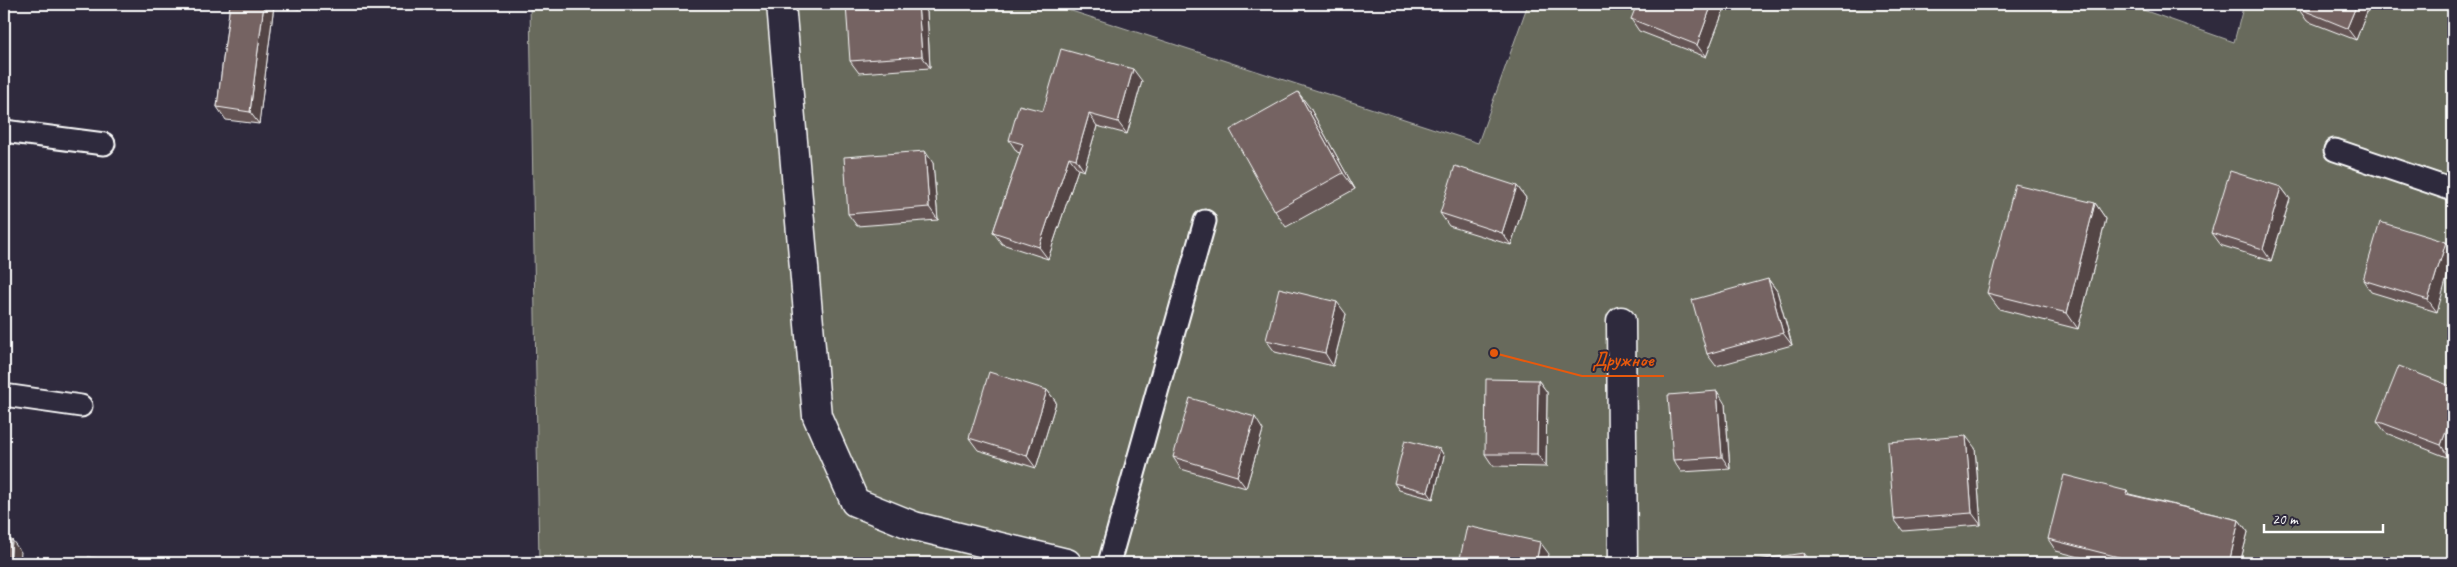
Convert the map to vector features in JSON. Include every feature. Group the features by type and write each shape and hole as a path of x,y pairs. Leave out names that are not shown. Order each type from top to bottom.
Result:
{"street":[{"path":"781,4 817,416 855,502 914,526 1067,563"},
{"path":"1621,321 1623,563"}],"lane":[{"path":"4,131 104,144"},
{"path":"2335,150 2453,190"},
{"path":"1110,563 1205,221"},
{"path":"4,395 81,406"}],"green space":[{"path":"530,4 1050,4 1478,143 1528,4 2126,4 2234,42 2244,4 2453,4 2453,563 539,563"}],"building":[{"path":"230,4 264,4 250,112 217,107"},
{"path":"918,4 922,56 850,61 846,5"},
{"path":"1637,4 1712,4 1697,45 1631,19"},
{"path":"2300,4 2357,4 2347,28 2298,8"},
{"path":"1061,49 1133,69 1118,122 1089,114 1076,159 1069,157 1039,247 993,232 1023,144 1009,140 1019,105 1043,111"},
{"path":"1298,92 1343,173 1275,211 1230,130"},
{"path":"925,151 929,207 848,214 844,157"},
{"path":"1455,166 1517,186 1502,233 1440,213"},
{"path":"2230,171 2281,187 2263,249 2211,233"},
{"path":"2015,184 2095,203 2067,313 1987,293"},
{"path":"2380,222 2446,242 2428,300 2363,280"},
{"path":"1768,279 1783,333 1707,354 1692,300"},
{"path":"1279,288 1337,302 1325,353 1266,340"},
{"path":"2399,366 2453,387 2453,413 2441,445 2377,421"},
{"path":"989,372 1047,390 1027,456 969,438"},
{"path":"1486,379 1538,380 1537,454 1485,454"},
{"path":"1717,391 1722,457 1673,460 1668,395"},
{"path":"1190,398 1255,417 1237,476 1173,457"},
{"path":"1966,436 1972,513 1894,519 1888,442"},
{"path":"1405,440 1440,449 1428,492 1394,483"},
{"path":"2064,475 2127,491 2126,494 2239,520 2229,563 2142,563 2048,539"},
{"path":"1467,526 1540,542 1536,563 1459,563"},
{"path":"4,539 12,540 10,563 4,563"},
{"path":"1803,553 1805,563 1746,563 1746,562"},
{"path":"88,557 127,563 87,563"}],"place":[{"name":"Дружное","path":"1494,353"}]}
